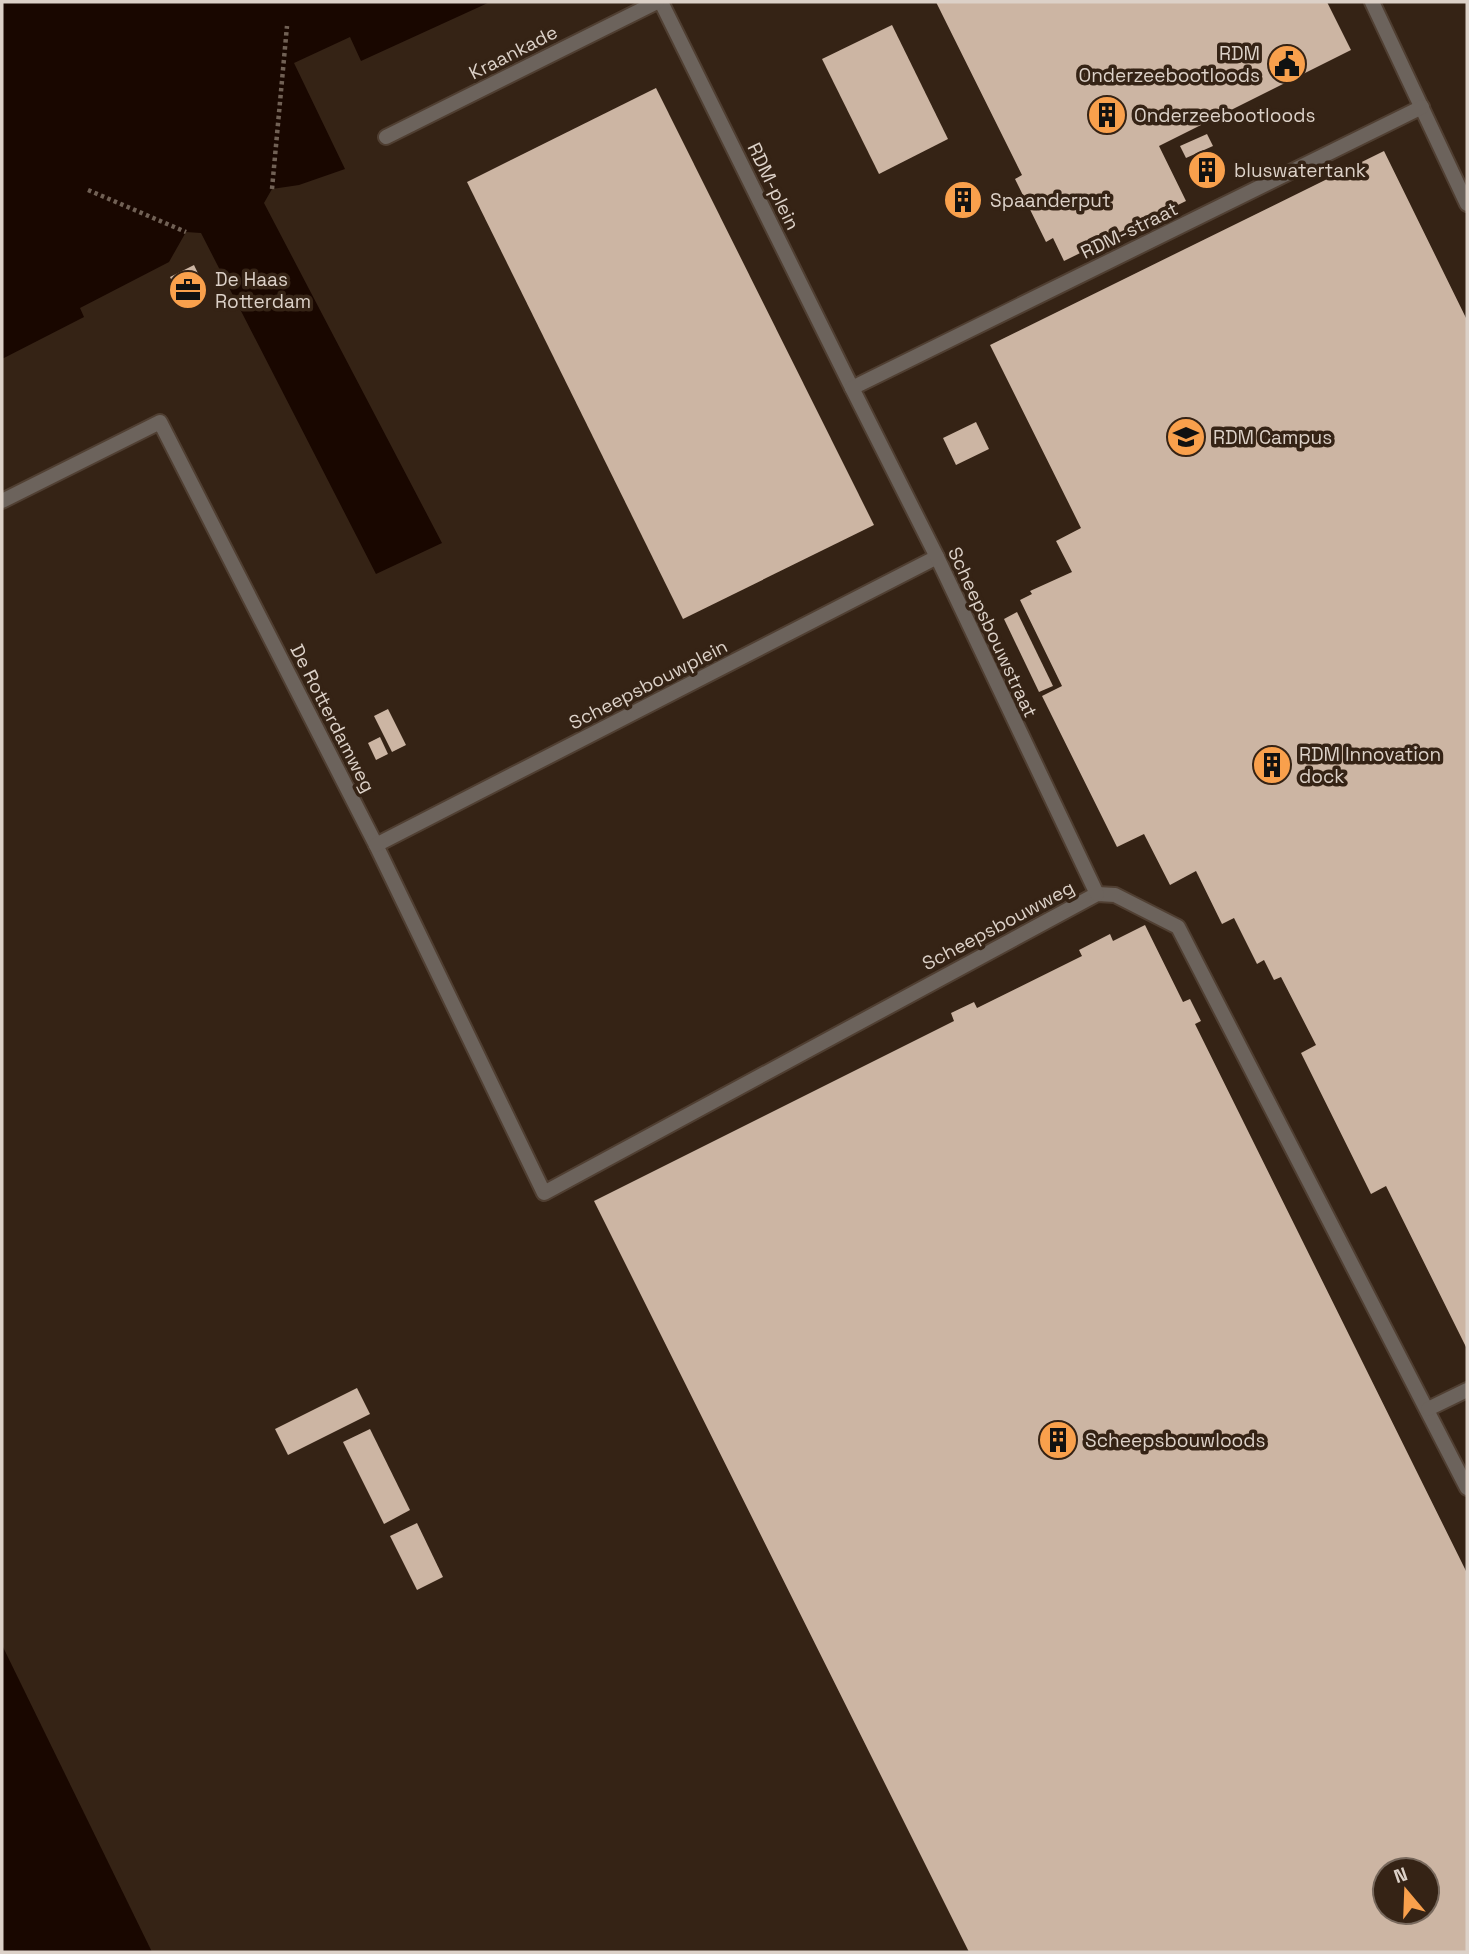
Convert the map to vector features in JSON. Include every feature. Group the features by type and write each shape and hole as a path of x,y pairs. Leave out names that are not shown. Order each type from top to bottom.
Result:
{"street":[{"name":"Kraankade","path":"386,137 659,2"},
{"name":"RDM-plein","path":"659,2 852,388"},
{"path":"1372,2 1467,204"},
{"name":"RDM-straat","path":"852,388 1422,107"},
{"name":"Scheepsbouwstraat","path":"852,388 937,556 1097,894"},
{"name":"De Rotterdamweg","path":"2,501 160,422 376,845 544,1193"},
{"name":"Scheepsbouwplein","path":"376,845 937,556"},
{"name":"Scheepsbouwweg","path":"544,1193 1097,894 1115,895 1178,927 1467,1488"},
{"path":"1428,1409 1467,1390"}],"path":[{"path":"272,189 287,26"},
{"path":"88,190 186,232"}],"shaded area":[{"path":"2,2 490,2 361,61 350,37 294,63 345,169 299,185 272,189 264,203 442,543 376,574 201,233 186,232 169,262 80,308 84,317 2,359"},
{"path":"2,1645 152,1952 2,1952"}],"building":[{"name":"Onderzeebootloods","path":"936,2 1327,2 1351,50 1159,146 1186,201 1064,261 1053,238 1046,242 1015,179 1022,175"},
{"path":"892,25 948,139 879,174 822,59"},
{"path":"656,88 874,525 683,619 467,182"},
{"path":"1207,134 1213,146 1186,158 1180,146"},
{"name":"bluswatertank","path":"1207,151 1221,156 1226,170 1221,184 1207,189 1193,184 1188,170 1193,156"},
{"name":"RDM Innovation dock","path":"1384,151 1467,320 1467,1349 1386,1186 1371,1194 1301,1053 1316,1045 1281,977 1274,980 1264,960 1257,964 1234,918 1222,924 1196,871 1170,885 1144,834 1117,847 1042,696 1062,686 1020,600 1032,594 1030,591 1072,572 1056,541 1081,528 990,345"},
{"name":"Spaanderput","path":"963,182 976,187 981,200 976,213 963,218 950,213 945,200 950,187"},
{"path":"194,265 205,288 187,297 181,286 176,289 170,277"},
{"path":"976,422 989,449 956,465 943,438"},
{"path":"1017,612 1053,686 1039,692 1004,619"},
{"path":"388,709 406,745 392,752 374,716"},
{"path":"380,737 388,754 376,760 368,743"},
{"name":"Scheepsbouwloods","path":"1145,925 1183,1002 1190,999 1201,1021 1195,1024 1467,1573 1467,1952 969,1952 594,1201 954,1021 951,1013 974,1002 977,1008 1082,956 1079,950 1110,934 1113,941"},
{"path":"357,1388 370,1414 288,1455 275,1429"},
{"path":"370,1429 410,1510 384,1524 343,1442"},
{"path":"417,1523 443,1577 417,1590 390,1536"}],"place":[{"name":"RDM Onderzeebootloods","path":"1287,64"},
{"name":"Onderzeebootloods","path":"1107,115"},
{"name":"bluswatertank","path":"1207,170"},
{"name":"Spaanderput","path":"963,200"},
{"name":"De Haas Rotterdam","path":"188,290"},
{"name":"RDM Campus","path":"1186,437"},
{"name":"RDM Innovation dock","path":"1272,765"},
{"name":"Scheepsbouwloods","path":"1058,1440"}]}
